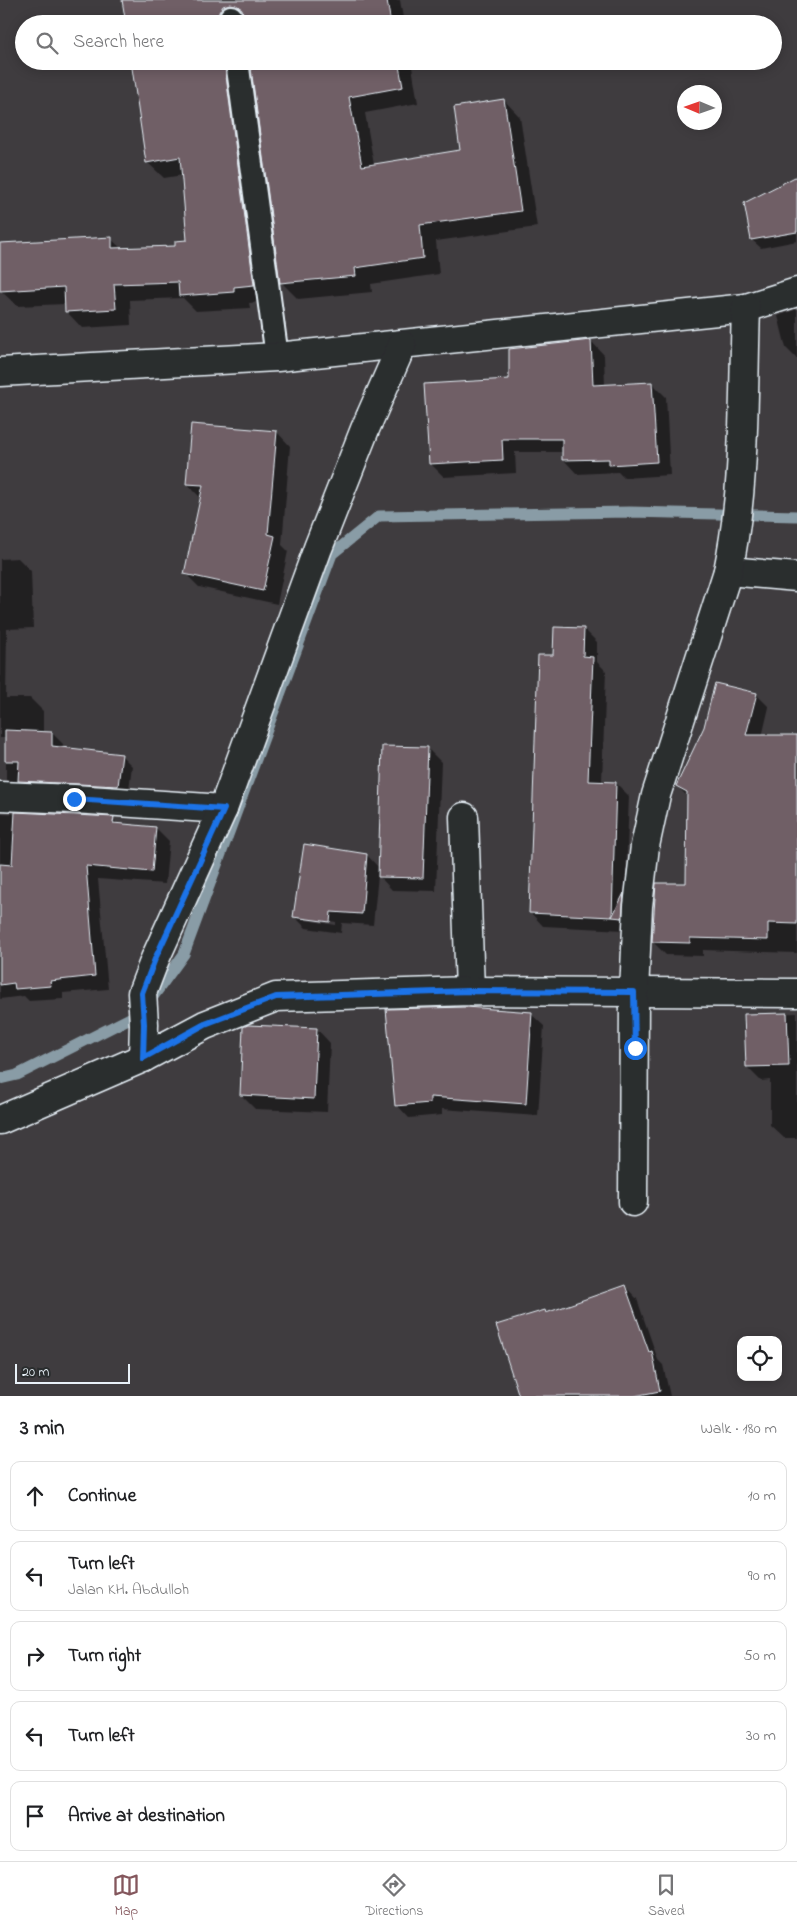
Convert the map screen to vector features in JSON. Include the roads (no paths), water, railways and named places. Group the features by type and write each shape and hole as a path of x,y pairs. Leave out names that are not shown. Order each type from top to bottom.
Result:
{"street":[{"path":"0,372 277,357 746,308 797,292"},
{"path":"633,1202 634,992 638,906 645,846 656,795 728,571 734,541 742,476 746,308"},
{"path":"143,1058 144,1024 142,993 155,959 224,809 318,548 365,429 402,344"},
{"path":"728,571 797,577"},
{"path":"0,796 224,809"},
{"path":"464,817 470,991"},
{"path":"0,1120 143,1058 205,1024 276,997 470,991 797,993"}],"lane":[{"path":"238,70 277,357"}],"waterway":[{"path":"0,1079 17,1075 142,1012 184,954 332,554 379,516 630,512 797,516"}]}
